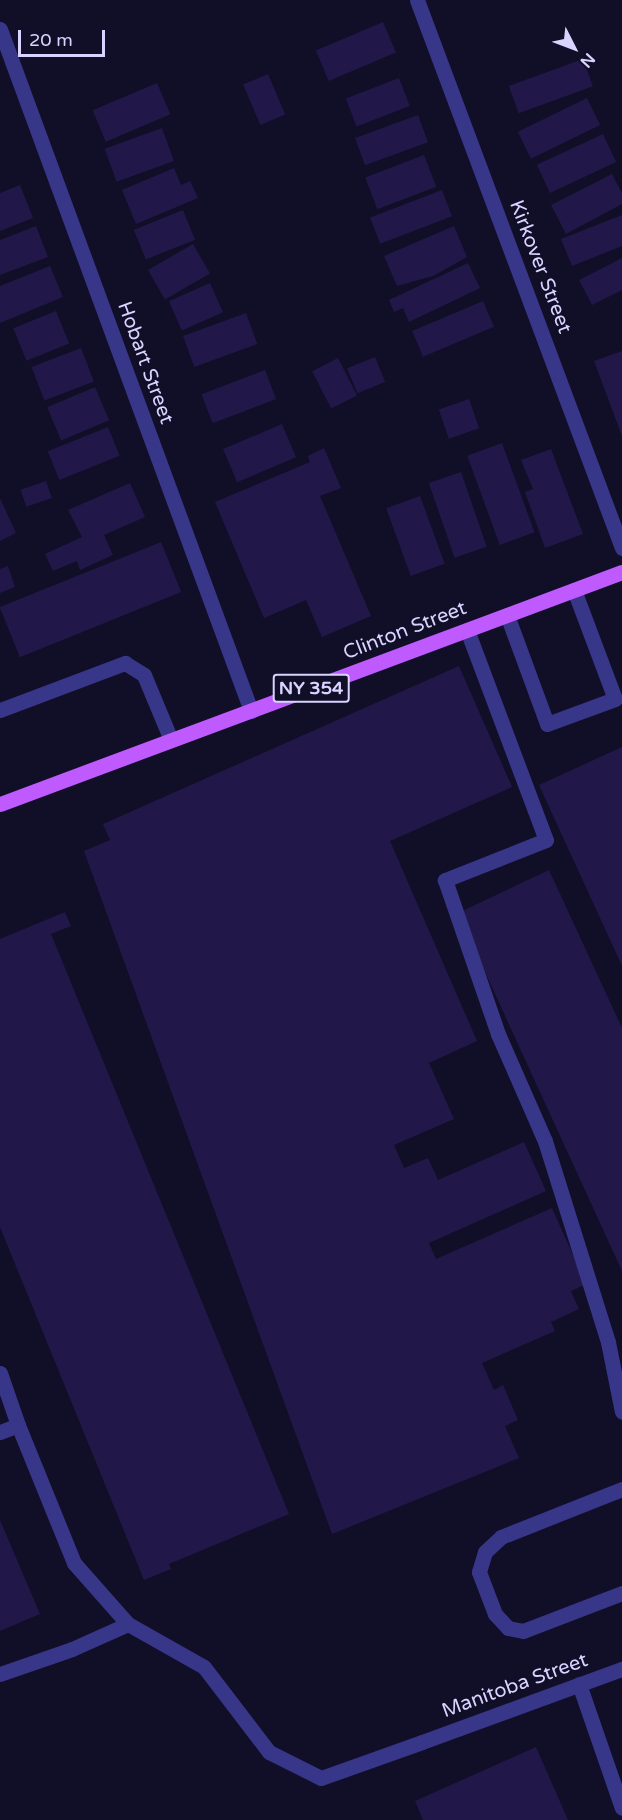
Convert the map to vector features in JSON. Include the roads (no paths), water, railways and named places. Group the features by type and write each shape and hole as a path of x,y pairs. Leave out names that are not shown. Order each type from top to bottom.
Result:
{"main road":[{"name":"Clinton Street","path":"0,804 622,572"}],"street":[{"name":"Kirkover Street","path":"417,0 622,548"},
{"name":"Hobart Street","path":"0,30 251,711"},
{"path":"507,615 547,724 615,699 574,590"},
{"path":"467,630 546,840 445,880 498,1034 545,1140 608,1342 622,1412"},
{"path":"0,710 125,663 144,675 171,740"},
{"name":"Manitoba Street","path":"0,1373 18,1425 74,1563 128,1624 204,1667 269,1752 321,1778 622,1669"},
{"path":"0,1432 18,1425"},
{"path":"622,1489 501,1537 485,1552 479,1572 495,1614 508,1628 524,1631 622,1593"},
{"path":"0,1674 72,1649 128,1624"},
{"path":"579,1684 622,1808"}]}
